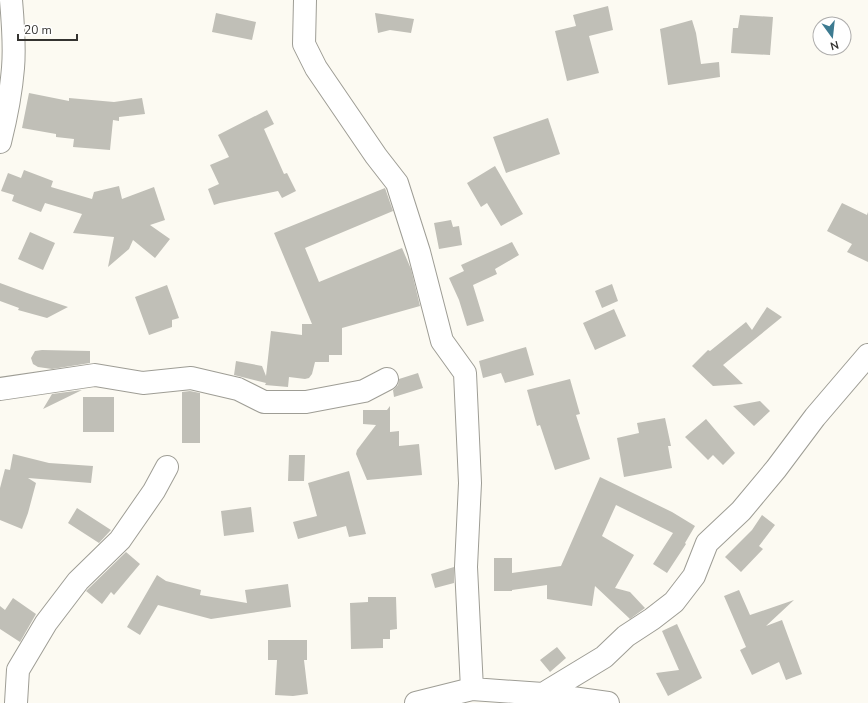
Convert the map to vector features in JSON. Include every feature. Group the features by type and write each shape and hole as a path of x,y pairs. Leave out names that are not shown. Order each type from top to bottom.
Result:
{"street":[{"path":"0,142 6,116 13,69 7,32 11,0"},
{"path":"305,0 304,44 316,68 376,156 397,183 420,252 442,341 465,373 470,483 466,567 472,689"},
{"path":"543,694 604,656 626,636 674,602 694,576 706,543 741,511 776,469 815,417 868,355"},
{"path":"0,389 95,375 143,382 191,378 238,389 264,402 306,402 364,391 387,379"},
{"path":"16,703 18,670 46,623 78,581 120,540 154,491 167,467"},
{"path":"416,703 472,689 543,694 608,703"}],"building":[{"path":"608,6 613,30 589,36 599,73 567,81 555,31 576,26 573,15"},
{"path":"216,13 256,22 252,40 212,32"},
{"path":"375,13 414,19 411,33 390,30 378,33"},
{"path":"740,15 773,17 770,55 731,53 733,28 738,28"},
{"path":"692,20 696,33 701,64 719,62 720,77 668,85 660,29"},
{"path":"29,93 69,101 69,98 114,102 142,98 145,114 119,117 119,121 113,120 110,150 73,147 74,139 56,137 56,134 22,128"},
{"path":"267,110 274,124 264,129 284,174 287,173 296,191 282,198 278,191 214,205 208,189 219,184 210,165 229,157 218,135"},
{"path":"548,118 560,154 506,173 493,137"},
{"path":"495,166 523,214 501,226 487,203 481,207 467,183"},
{"path":"24,170 53,181 51,187 92,199 94,192 119,186 122,199 154,187 165,220 150,225 170,239 155,258 133,240 129,249 108,267 114,237 73,233 82,214 45,203 41,212 12,201 14,195 1,191 8,173 21,178"},
{"path":"385,188 393,211 305,248 319,282 402,248 411,269 420,306 342,328 342,355 329,355 329,362 315,362 312,374 309,378 289,377 288,387 265,385 266,383 234,375 236,361 262,366 266,376 271,331 302,335 302,324 312,324 274,233"},
{"path":"842,203 867,215 868,212 868,262 847,252 852,244 827,231"},
{"path":"451,220 453,227 459,226 462,245 439,249 434,223"},
{"path":"30,232 55,243 43,270 18,259"},
{"path":"512,242 519,255 495,269 497,274 473,285 484,321 467,326 459,300 449,278 464,271 461,265"},
{"path":"0,283 68,307 47,318 18,310 19,308 0,301"},
{"path":"612,284 618,301 602,308 595,291"},
{"path":"167,285 179,318 172,320 172,327 149,335 135,297"},
{"path":"767,307 782,317 723,365 743,384 713,386 692,366 708,350 710,351 746,322 752,330"},
{"path":"614,309 626,336 595,350 583,323"},
{"path":"526,347 534,375 505,383 501,373 483,378 479,361"},
{"path":"35,351 90,351 90,363 52,369 38,367 33,364 31,358"},
{"path":"418,373 423,388 394,397 393,390 398,385 399,379"},
{"path":"570,379 580,414 576,415 590,459 555,470 540,425 537,426 527,390"},
{"path":"82,390 43,409 52,394"},
{"path":"190,391 200,393 200,443 182,443 182,392"},
{"path":"83,397 114,397 114,432 83,432"},
{"path":"760,401 770,411 754,426 733,406"},
{"path":"390,406 390,432 399,431 399,446 419,444 422,475 367,480 356,454 357,450 376,425 363,424 363,410 387,410"},
{"path":"665,418 671,446 668,446 672,468 624,477 617,438 639,433 637,423"},
{"path":"706,419 735,453 723,465 713,455 708,460 685,437"},
{"path":"13,454 49,463 93,466 91,483 28,478 36,483 22,529 0,520 0,488 5,469 10,470"},
{"path":"289,455 305,455 304,481 288,481"},
{"path":"349,471 366,534 349,537 346,526 298,539 293,522 317,516 308,483"},
{"path":"600,477 672,512 695,526 685,543 686,544 667,573 653,564 673,533 616,505 602,536 634,555 615,588 630,592 645,608 630,619 595,586 592,606 547,599 547,585 512,591 494,591 494,558 512,558 512,573 561,566"},
{"path":"251,507 254,532 224,536 221,511"},
{"path":"77,508 111,530 99,543 68,523"},
{"path":"762,515 775,525 759,546 763,549 741,572 725,557 752,530"},
{"path":"126,552 140,564 114,595 111,592 102,604 86,591"},
{"path":"454,567 454,583 435,588 431,574"},
{"path":"157,575 166,581 201,590 200,595 247,603 245,590 288,584 291,607 211,619 158,605 140,635 127,627"},
{"path":"739,590 750,615 794,600 766,626 782,620 802,674 786,680 779,662 752,675 740,650 746,647 724,596"},
{"path":"368,597 396,597 397,629 390,630 390,639 383,639 383,648 351,649 350,603 368,602"},
{"path":"13,598 36,614 20,642 0,629 0,606 5,610"},
{"path":"677,624 702,678 668,696 656,673 679,670 662,631"},
{"path":"268,640 307,640 307,660 304,660 308,694 293,696 275,695 277,660 268,660"},
{"path":"557,647 566,658 550,672 540,660"}]}
